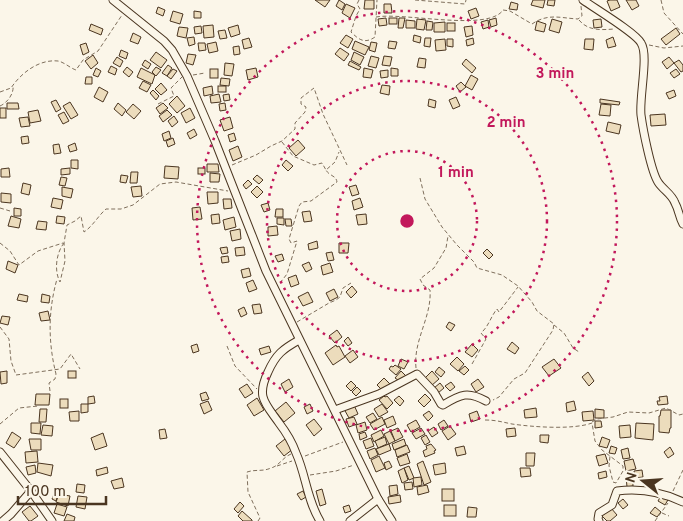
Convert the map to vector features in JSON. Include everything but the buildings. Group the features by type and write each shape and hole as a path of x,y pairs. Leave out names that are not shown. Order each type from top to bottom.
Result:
{"street":[{"path":"113,0 164,41 172,50 187,76 273,286 378,499 392,521"},
{"path":"581,0 641,42 644,67 640,97 646,140 657,179 675,202 683,224"},
{"path":"299,340 278,353 267,373 262,393 265,405 280,424 297,455 311,501 320,521"},
{"path":"335,410 379,394 416,374 434,392 443,405 465,395 472,394 486,401"},
{"path":"0,452 52,521"},
{"path":"599,521 599,513 612,505 617,491 652,491 683,502"},
{"path":"3,521 31,492"},
{"path":"350,521 378,499"}],"path":[{"path":"359,0 357,4 360,9 352,32 363,41 375,37 377,0"},
{"path":"415,0 465,4 466,0"},
{"path":"578,19 582,16 581,0"},
{"path":"661,0 664,13 683,34"},
{"path":"376,16 395,15 449,21 486,19 498,16 503,10 510,11 532,24 540,18 548,16 578,19 583,24 592,28 622,28"},
{"path":"0,92 11,88 22,75 43,61 58,61 76,70 83,60 98,51 125,11"},
{"path":"641,42 664,48 683,46"},
{"path":"158,104 174,96 170,88 180,78 205,73"},
{"path":"0,106 13,93 13,86"},
{"path":"225,168 256,155 282,141 294,129 295,123 305,112 306,107 301,104 301,98 314,88 323,114 347,165"},
{"path":"273,286 280,283 287,274 296,241 291,243 289,239 299,206 302,202 315,198 337,182 322,163 314,165 293,156 282,141"},
{"path":"326,170 334,162 340,150"},
{"path":"420,178 425,199 448,235 474,262 477,268 502,275 518,286 538,311 564,333 573,348 579,352"},
{"path":"58,279 60,282 64,272 64,243 67,225 81,216 84,232 90,228 97,216 106,209 121,209 133,205 160,184 176,182 235,192"},
{"path":"0,208 10,211"},
{"path":"416,374 414,356 428,310 430,296 430,290 423,285 420,279 434,268 446,248 448,235"},
{"path":"0,244 10,251 20,265 38,251 64,243"},
{"path":"50,391 49,383 55,378 50,327 53,294 58,279 58,255 64,243"},
{"path":"292,326 336,300 340,297 343,288 351,283"},
{"path":"472,364 486,339 481,333 490,323 495,311 499,312 518,286"},
{"path":"486,401 499,397 514,379 525,373 553,330 554,324"},
{"path":"0,328 9,339 11,361 16,375 60,369 71,354 80,369"},
{"path":"227,346 235,366 262,393"},
{"path":"0,424 19,408 38,406"},
{"path":"485,420 563,428 591,423 597,419 613,417 628,412 649,413 666,408 679,416 683,414"},
{"path":"591,423 595,441 623,466 624,471 616,483 613,482 609,466 610,456"},
{"path":"276,466 288,455 318,450 349,440"},
{"path":"258,521 260,518 258,512 248,492 247,472 255,469 264,471 297,455"},
{"path":"304,476 360,463"},
{"path":"661,513 669,516"}]}
